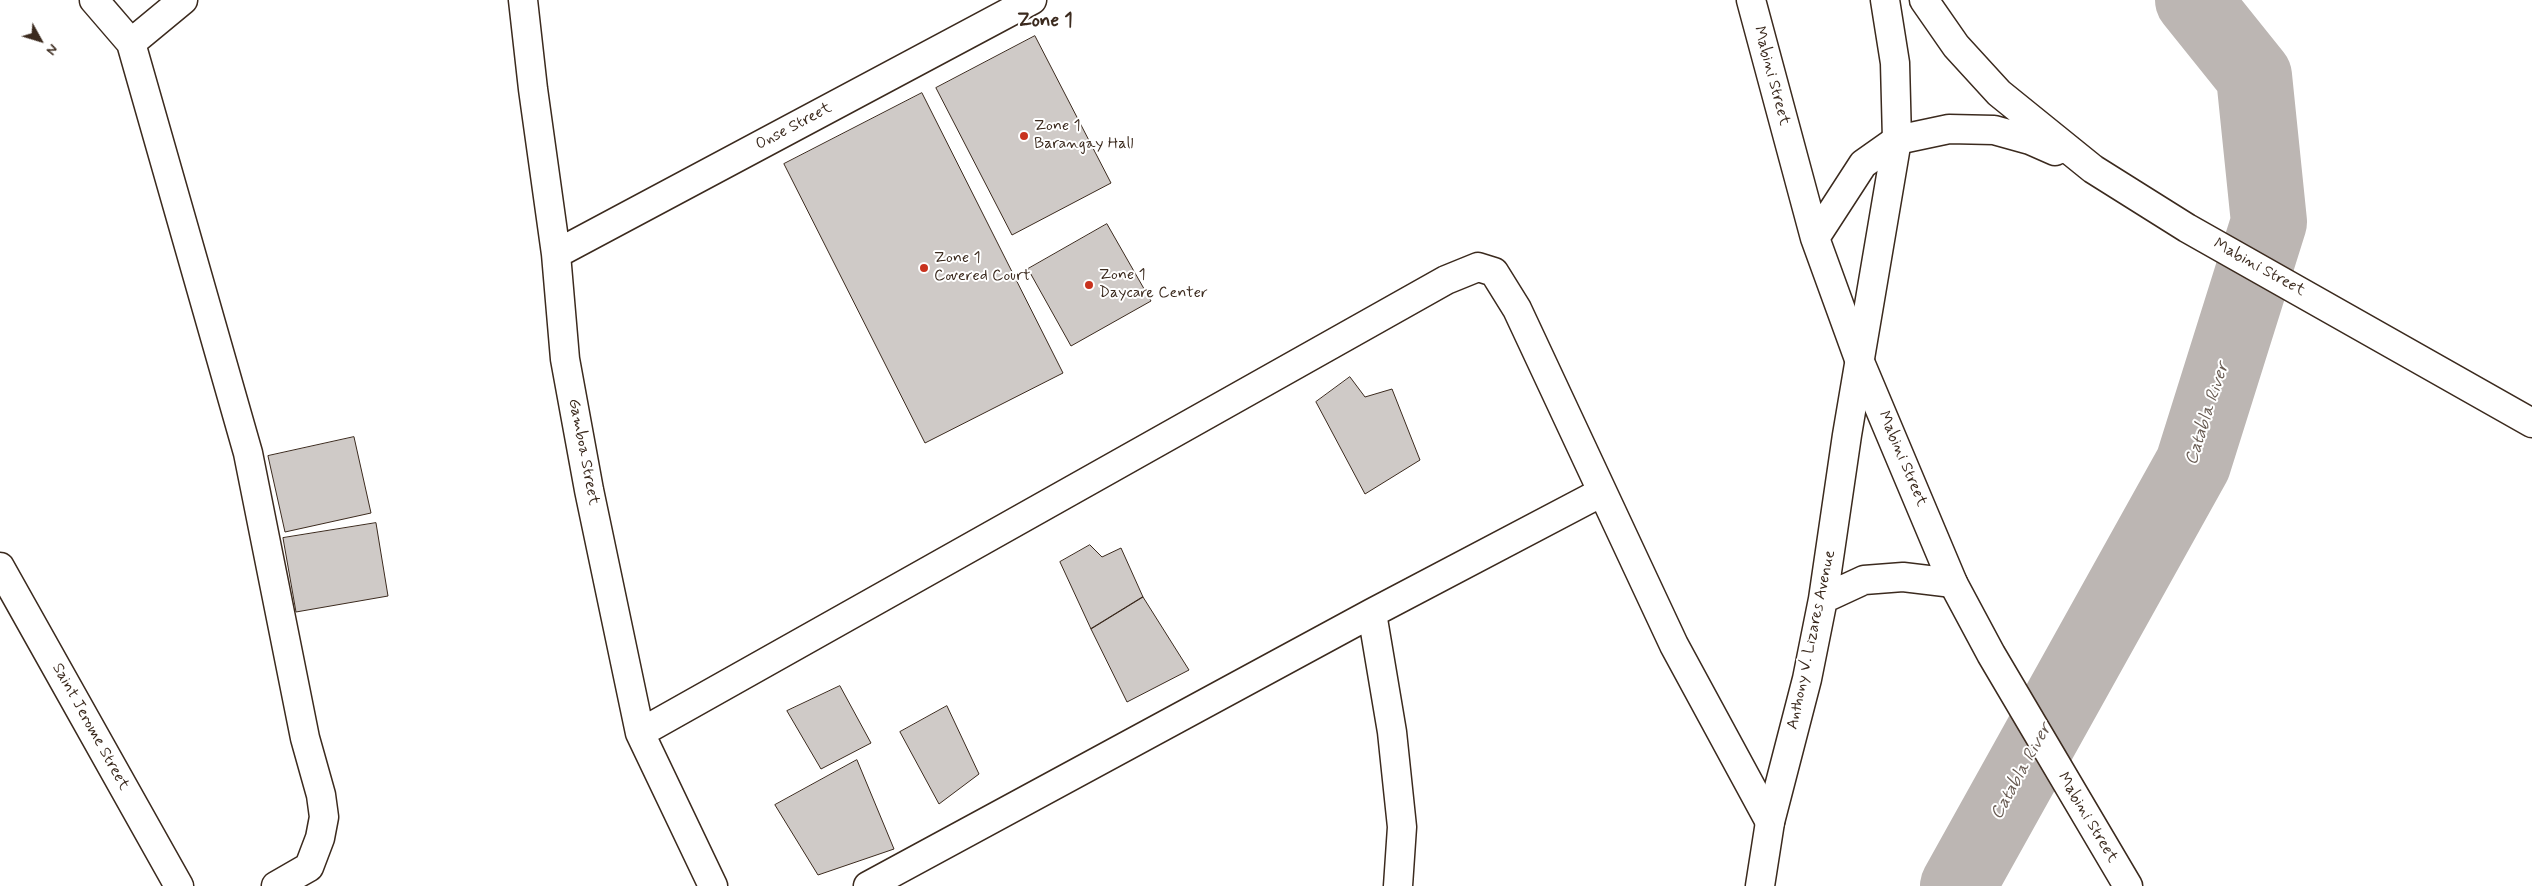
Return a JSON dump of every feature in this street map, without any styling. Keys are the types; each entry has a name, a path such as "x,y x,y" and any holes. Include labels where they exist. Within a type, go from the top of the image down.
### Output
{"street":[{"path":"94,0 131,43 248,453 305,738 321,795 324,817 320,838 309,867 276,886"},
{"path":"131,43 183,0"},
{"name":"Gamboa Street","path":"523,0 533,89 556,254 565,359 640,733 713,886"},
{"name":"Onse Street","path":"556,254 1032,0"},
{"name":"Mabini Street","path":"1751,0 1815,238 1860,362 1953,583 1991,654 2128,886"},
{"name":"Anthony V. Lizares Avenue","path":"1760,886 1770,822 1824,599 1860,362 1897,140 1895,63 1885,0"},
{"name":"Mabini Street","path":"1924,0 1956,46 1998,93 2093,169 2188,228 2532,423"},
{"path":"1815,238 1863,164 1897,140 1949,129 1994,130 2030,140 2093,169"},
{"path":"640,733 1468,270 1485,268 1494,272 1501,280 1674,645 1770,822"},
{"path":"868,886 1372,613 1602,492"},
{"name":"Saint Jerome Street","path":"0,567 179,886"},
{"path":"1824,599 1864,580 1903,577 1953,583"},
{"path":"1372,613 1392,732 1402,827 1398,886"}],"building":[{"name":"Zone 1 Barangay Hall","path":"1035,36 1111,183 1012,235 936,88"},
{"name":"Zone 1 Covered Court","path":"922,93 1063,373 925,443 784,164"},
{"name":"Zone 1 Daycare Center","path":"1107,224 1151,301 1071,346 1028,269"},
{"path":"1350,377 1365,397 1392,389 1420,460 1365,494 1316,402"},
{"path":"354,437 371,513 285,532 268,456"},
{"path":"376,523 388,596 296,612 283,538"},
{"path":"1090,545 1102,557 1121,548 1143,597 1091,629 1060,562"},
{"path":"1143,597 1189,670 1127,702 1091,629"},
{"path":"840,686 871,743 821,769 787,711"},
{"path":"947,706 979,774 939,804 900,732"},
{"path":"857,760 894,849 818,875 775,805"}],"waterway":[{"name":"Catabla River","path":"1958,886 2193,464 2269,222 2254,76 2193,0"}],"place":[{"name":"Zone 1 Barangay Hall","path":"1024,136"},
{"name":"Zone 1 Covered Court","path":"924,268"},
{"name":"Zone 1 Daycare Center","path":"1089,285"}],"district":[{"name":"Zone 1","path":"1045,22"}]}
